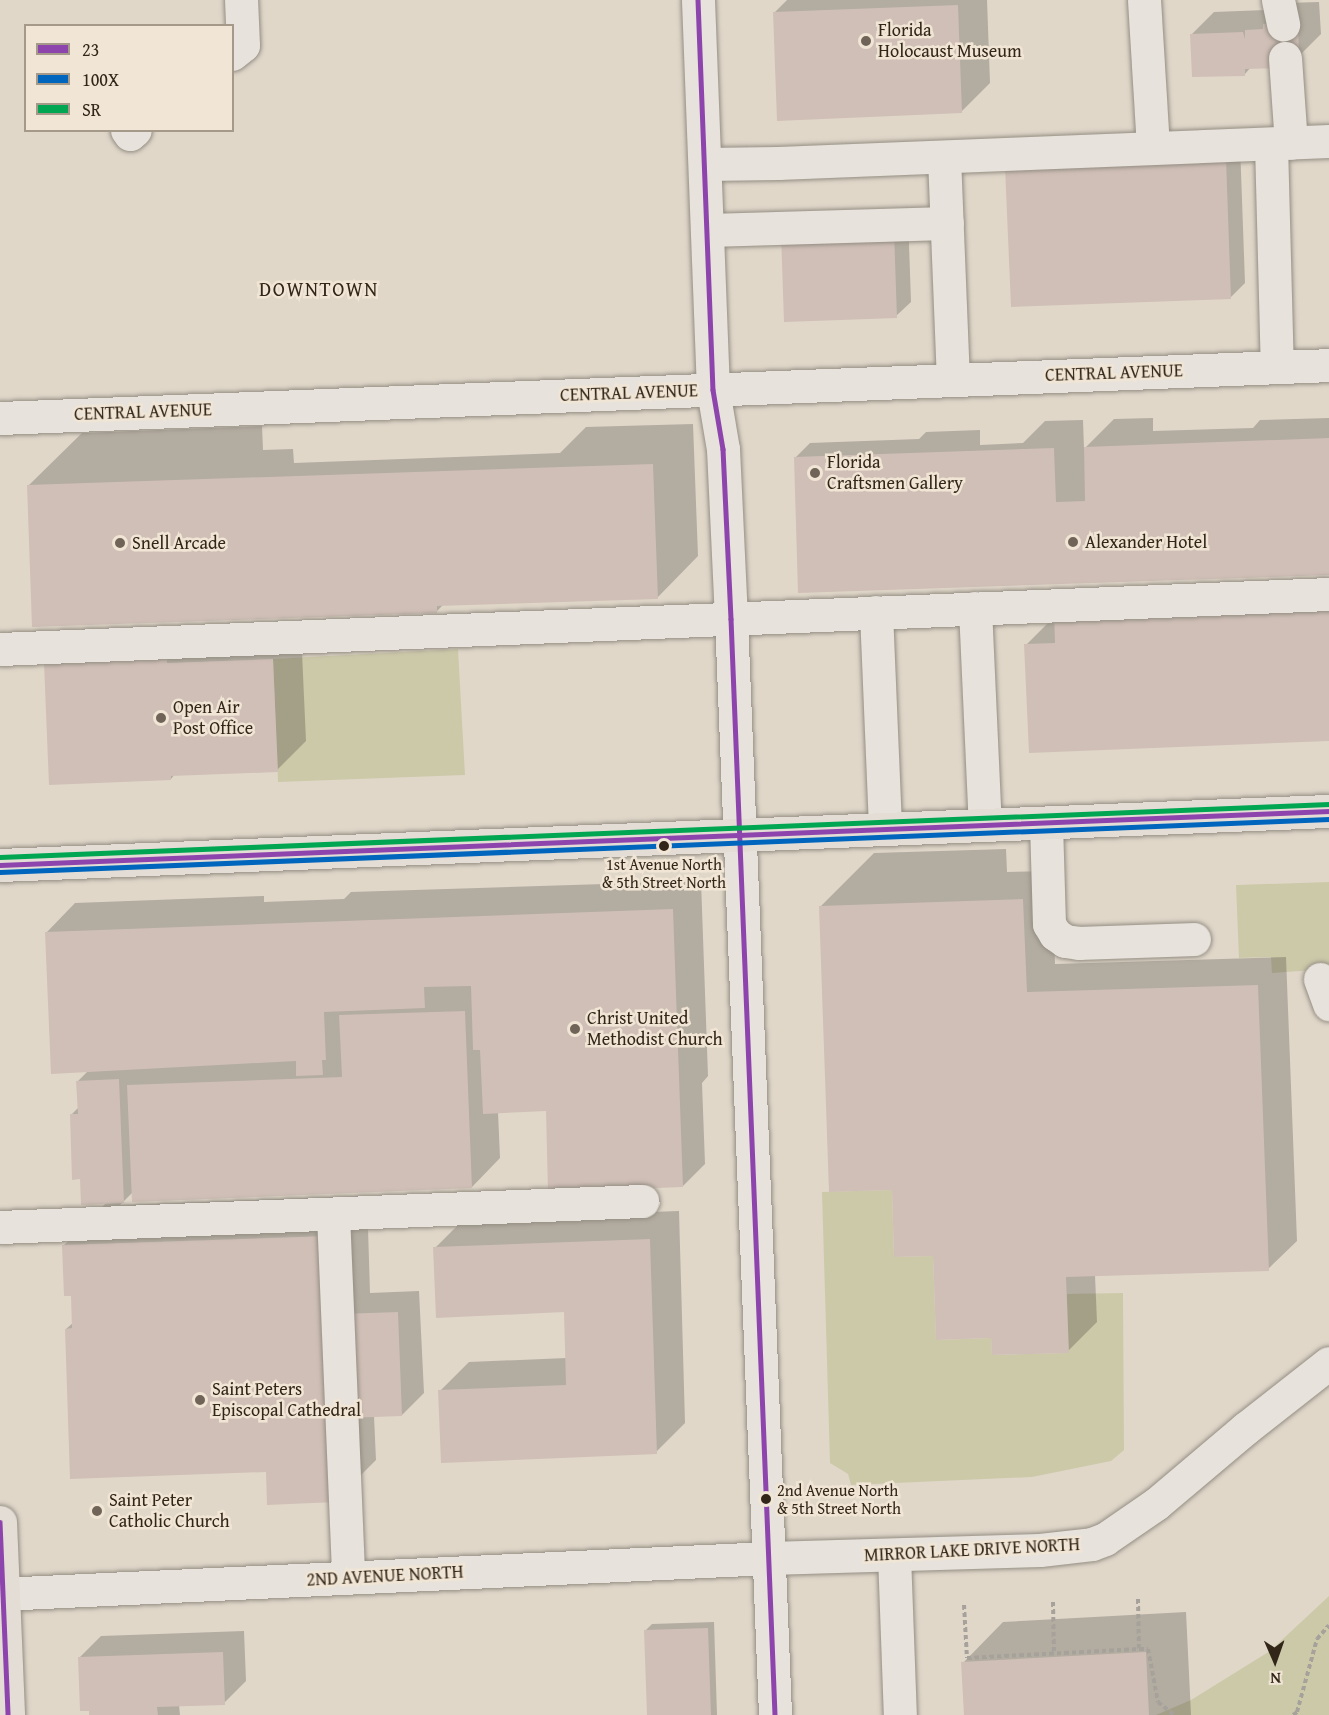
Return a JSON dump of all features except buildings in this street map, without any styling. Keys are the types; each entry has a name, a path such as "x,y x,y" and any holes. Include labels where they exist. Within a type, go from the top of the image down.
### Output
{"main road":[{"path":"0,865 1329,811"},
{"path":"0,1522 1,1592 8,1715"}],"street":[{"path":"234,52 243,45 241,0"},
{"path":"698,0 713,390 723,448 731,619 775,1715"},
{"path":"1144,0 1153,148"},
{"path":"1277,367 1285,57"},
{"path":"705,164 944,157 1329,141"},
{"path":"944,157 953,380"},
{"path":"708,230 946,223"},
{"name":"CENTRAL AVENUE","path":"0,418 1329,365"},
{"path":"0,649 1329,594"},
{"path":"975,608 985,825"},
{"path":"876,612 885,829"},
{"path":"1046,823 1049,924 1055,934 1065,940 1079,943 1194,939"},
{"path":"0,1227 642,1201"},
{"path":"333,1214 348,1578"},
{"name":"MIRROR LAKE DRIVE NORTH","path":"769,1558 1040,1550 1092,1544 1105,1539 1156,1504 1246,1428 1329,1363"},
{"path":"894,1555 900,1715"},
{"name":"2ND AVENUE NORTH","path":"1,1592 769,1558"}],"path":[{"path":"1138,1599 1139,1649"},
{"path":"1053,1602 1054,1653"},
{"path":"964,1605 967,1658 1148,1649 1158,1702 1174,1715"},
{"path":"1293,1715 1297,1712 1317,1639 1329,1625"}],"shaded area":[{"path":"458,649 465,775 278,782 273,659"},
{"path":"1329,882 1329,969 1272,973 1271,957 1239,958 1236,885"},
{"path":"892,1190 894,1257 933,1256 936,1340 991,1338 992,1355 1068,1353 1067,1294 1123,1293 1124,1450 1111,1461 1032,1477 851,1485 848,1474 830,1463 822,1192"},
{"path":"1329,1596 1329,1715 1156,1715 1191,1700 1270,1651"}],"transit line":[{"name":"23","path":"698,0 713,390 723,449 731,619 775,1715"},
{"name":"SR","path":"0,857 1329,804"},
{"name":"23","path":"0,865 1329,811"},
{"name":"100X","path":"0,872 1329,819"},
{"name":"23","path":"0,1522 8,1715"}],"place":[{"name":"Florida Holocaust Museum","path":"866,41"},
{"name":"Florida Craftsmen Gallery","path":"815,473"},
{"name":"Alexander Hotel","path":"1073,542"},
{"name":"Snell Arcade","path":"120,543"},
{"name":"Open Air Post Office","path":"161,718"},
{"name":"1st Avenue North & 5th Street North","path":"664,846"},
{"name":"Christ United Methodist Church","path":"575,1029"},
{"name":"Saint Peters Episcopal Cathedral","path":"200,1400"},
{"name":"2nd Avenue North & 5th Street North","path":"766,1499"},
{"name":"Saint Peter Catholic Church","path":"97,1511"}],"district":[{"name":"DOWNTOWN","path":"319,288"}]}
